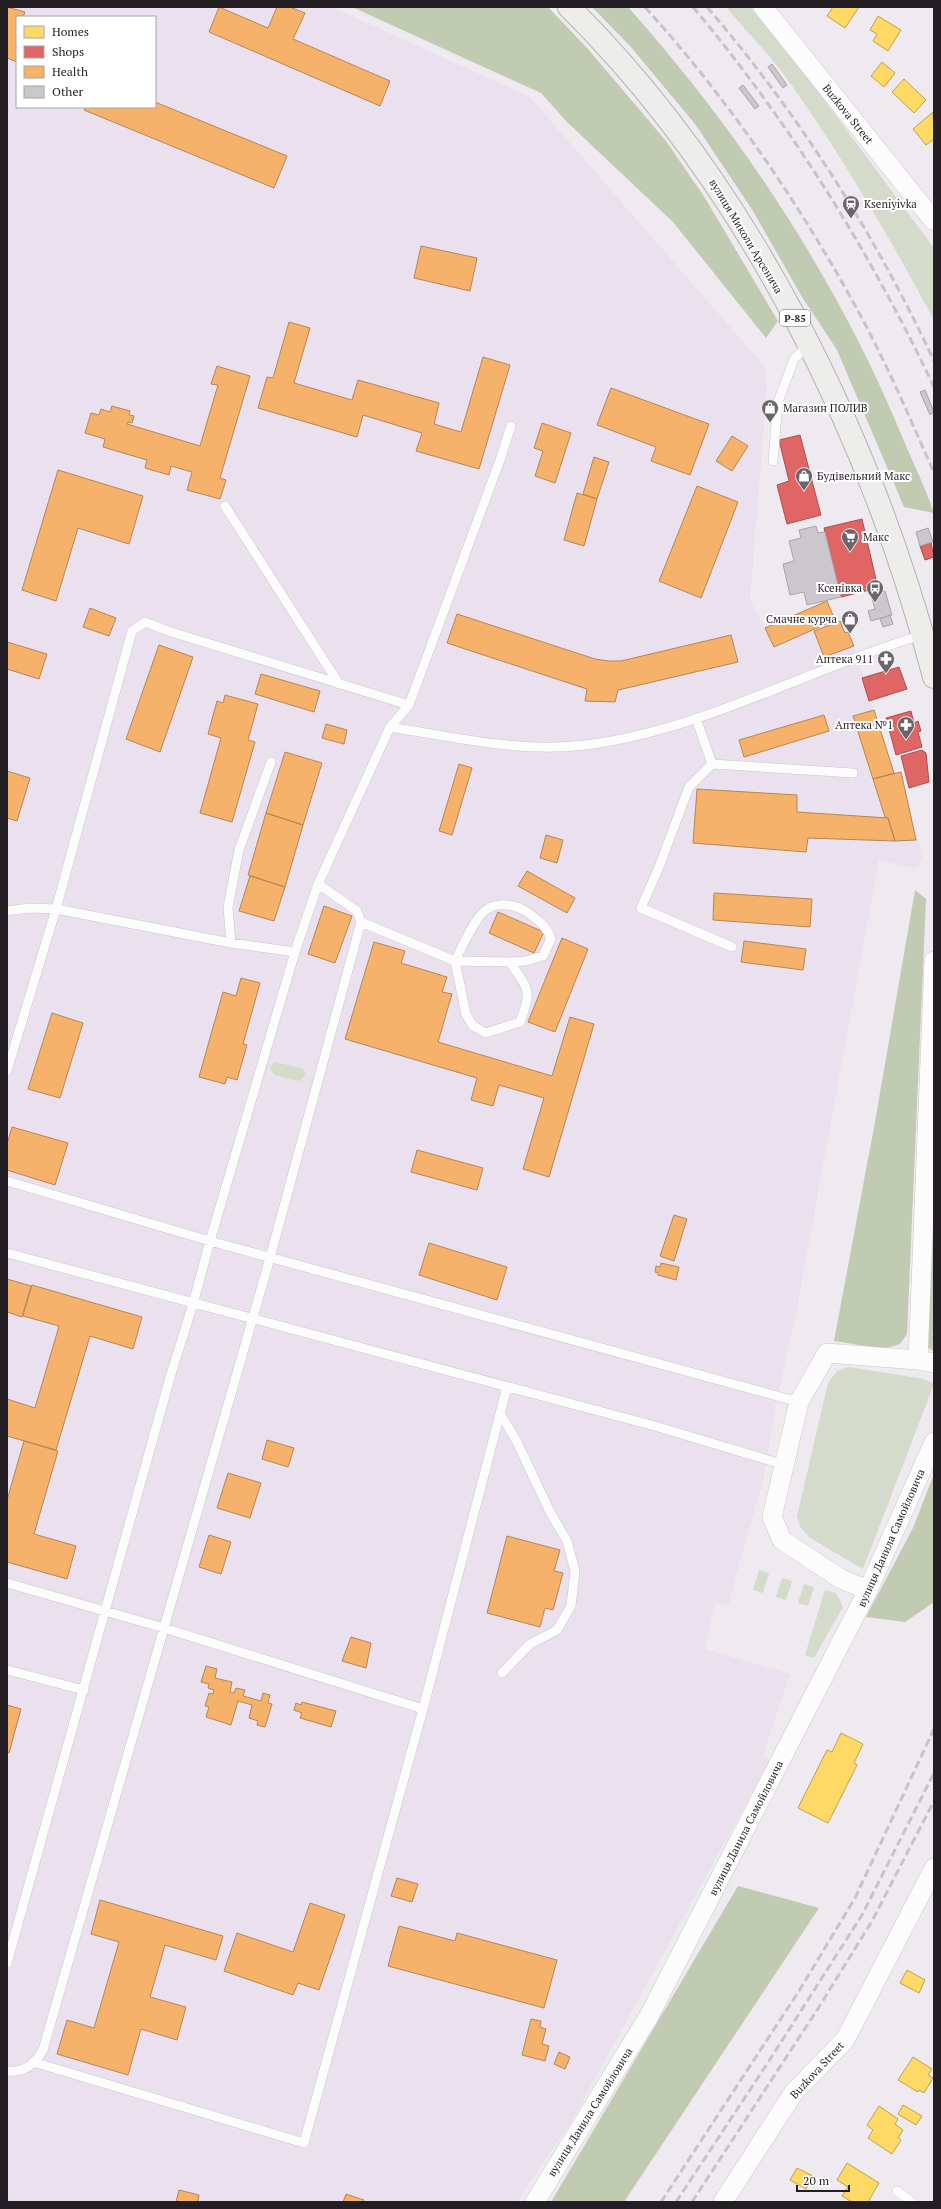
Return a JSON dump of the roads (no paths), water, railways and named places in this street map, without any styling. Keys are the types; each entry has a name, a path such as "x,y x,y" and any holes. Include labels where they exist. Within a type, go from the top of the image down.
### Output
{"main road":[{"name":"вулиця Миколи Арсенича","path":"569,7 633,76 683,139 715,184 809,344 857,446 895,551 934,677"}],"street":[{"name":"Buzkova Street","path":"763,7 934,221"},
{"path":"868,1590 841,1579 782,1540 772,1517 799,1402 827,1353 926,1361 934,961"},
{"name":"вулиця Данила Самойловича","path":"534,2202 649,2016 868,1590 934,1442"},
{"name":"Buzkova Street","path":"723,2202 794,2092 845,2040 934,1868"}],"lane":[{"path":"772,461 778,402 794,358 809,344"},
{"path":"7,1963 106,1613 171,1374 193,1304 210,1241 295,952 318,884 390,727 409,705 500,460 510,426"},
{"path":"225,506 339,684"},
{"path":"7,1071 56,909 132,631 145,622 168,631 409,705"},
{"path":"390,727 516,746 584,746 635,737 696,718 857,656 922,635"},
{"path":"696,718 712,764"},
{"path":"231,943 228,907 239,850 271,762"},
{"path":"732,947 641,908 659,867 689,787 712,764 853,773"},
{"path":"7,2071 19,2071 38,2059 43,2050 253,1320 361,922 357,911 318,884"},
{"path":"361,922 455,961 510,962 526,961 543,956 551,939 547,928 537,919 519,907 505,905 486,910 476,923 455,961 466,1014 473,1026 486,1033 520,1022 527,1004 528,990 510,962"},
{"path":"7,911 29,908 56,909 231,943 295,952"},
{"path":"7,1181 270,1258 799,1402"},
{"path":"7,1253 193,1304 655,1426 785,1465"},
{"path":"33,2062 304,2143 423,1709 507,1387"},
{"path":"500,1414 518,1442 550,1512 567,1541 575,1571 570,1606 557,1630 530,1644 502,1673"},
{"path":"7,1584 106,1613 164,1628 423,1709"},
{"path":"7,1670 84,1690"},
{"path":"897,2191 912,2202"}],"railway":[{"path":"645,7 733,114 786,190 811,229 868,329 934,473"},
{"path":"693,7 729,51 762,96 826,189 883,286 934,387"},
{"path":"707,7 773,89 832,176 886,267 934,361"},
{"path":"661,2202 799,1991 855,1898 934,1729"},
{"path":"676,2202 769,2061 862,1915 934,1773"},
{"path":"692,2202 819,2007 872,1921 934,1801"}],"place":[{"name":"Kseniyivka","path":"851,219"},
{"name":"Магазин ПОЛИВ","path":"770,423"},
{"name":"Будівельний Макс","path":"804,491"},
{"name":"Макс","path":"850,552"},
{"name":"Ксенівка","path":"875,603"},
{"name":"Смачне курча","path":"850,634"},
{"name":"Аптека 911","path":"886,674"},
{"name":"Аптека №1","path":"906,740"}]}
